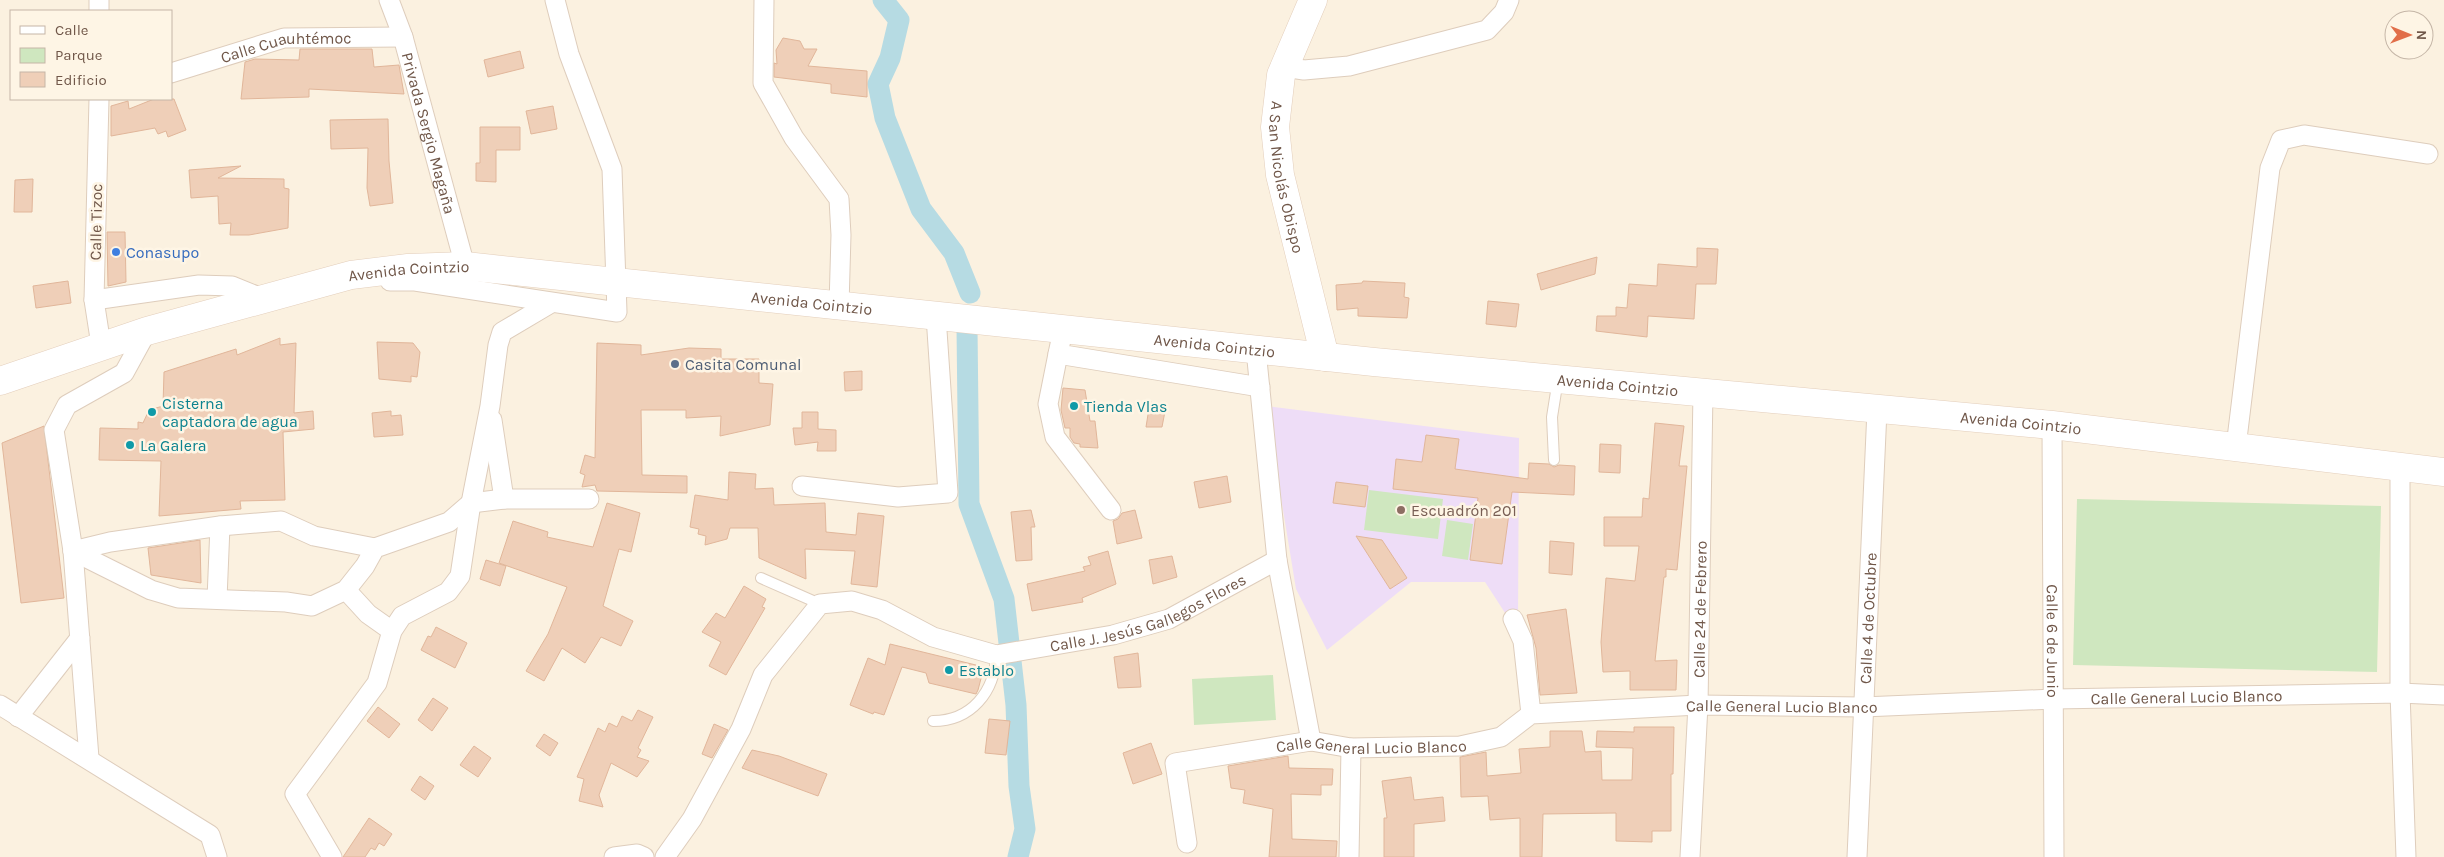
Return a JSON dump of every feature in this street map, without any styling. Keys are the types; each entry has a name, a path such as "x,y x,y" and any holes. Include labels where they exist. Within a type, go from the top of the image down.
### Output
{"main road":[{"name":"A San Nicolás Obispo","path":"1313,0 1280,75 1275,128 1280,175 1325,357"},
{"name":"Avenida Cointzio","path":"0,381 101,345 351,274 408,268 465,266 936,316 1061,342 1256,350 1703,391 1877,410 2052,425 2444,472"}],"street":[{"name":"Privada Sergio Magaña","path":"389,0 403,37 465,266"},
{"path":"351,274 381,281 425,283 617,312 612,170 569,54 555,0"},
{"path":"764,0 763,83 794,138 839,199 841,234 839,306"},
{"path":"1284,68 1304,70 1349,66 1487,30 1504,12 1509,0"},
{"name":"Calle Cuauhtémoc","path":"172,72 284,38 403,37"},
{"name":"Calle Tizoc","path":"99,100 94,300 101,345"},
{"path":"2236,447 2270,168 2282,140 2304,135 2428,154"},
{"path":"94,300 199,285 232,286 264,299"},
{"path":"332,857 295,794 377,683 392,631 402,616 448,592 460,576 471,503 490,406 498,345 502,332 551,303"},
{"path":"802,486 898,497 948,493 936,316"},
{"path":"89,758 73,551 54,430 67,404 124,373 147,331"},
{"path":"1111,510 1055,438 1048,404 1061,342 1260,386"},
{"path":"1256,350 1277,560 1311,741"},
{"name":"Calle 24 de Febrero","path":"1690,857 1698,705 1703,391"},
{"path":"490,406 504,499"},
{"name":"Calle 4 de Octubre","path":"1857,857 1877,410"},
{"name":"Calle 6 de Junio","path":"2052,425 2054,857"},
{"path":"2400,467 2400,693 2406,857"},
{"path":"73,551 110,542 220,526 281,521 314,536 375,548 449,522 471,503 504,499 589,499"},
{"path":"217,600 220,526"},
{"path":"73,551 151,590 178,598 286,602 312,606 346,590 365,566 375,548"},
{"name":"Calle J. Jesús Gallegos Flores","path":"1004,653 1113,636 1169,619 1277,560"},
{"path":"346,590 368,614 392,631"},
{"path":"664,857 692,819 741,729 763,675 820,604 852,601 882,610 933,637 1004,653"},
{"path":"1513,619 1522,641 1530,714"},
{"path":"18,717 80,638"},
{"name":"Calle General Lucio Blanco","path":"1187,843 1175,763 1311,741 1351,748 1460,746 1501,737 1530,714 1698,705 1863,706 2054,699 2400,693 2444,695"},
{"path":"0,705 89,758 210,835 217,857"},
{"path":"1349,857 1351,748"},
{"path":"614,857 637,854 644,857"}],"lane":[{"path":"1554,460 1552,417 1558,378"},
{"path":"761,578 820,604"},
{"path":"933,721 946,721 984,698 1004,653"}],"shaded area":[{"name":"Escuadrón 201","path":"1266,406 1519,438 1518,619 1509,619 1485,582 1411,582 1327,650 1296,589"}],"green space":[{"path":"1369,490 1443,499 1438,539 1364,530"},
{"path":"2077,499 2381,506 2377,672 2073,665"},
{"path":"1447,520 1473,524 1468,560 1442,556"},
{"path":"1273,675 1276,720 1194,725 1192,679"}],"building":[{"path":"783,38 800,41 804,49 817,49 808,66 867,71 867,97 831,93 831,84 774,77 774,63 777,64 776,50"},
{"path":"300,49 372,49 374,67 399,65 404,94 309,89 309,97 241,99 245,62 255,59 299,60"},
{"path":"520,51 524,68 488,77 484,60"},
{"path":"174,99 186,130 168,137 166,131 158,134 155,128 111,136 111,106 128,101 129,109 152,100"},
{"path":"553,106 557,129 531,134 526,111"},
{"path":"388,119 393,203 370,206 367,188 368,148 331,149 330,120"},
{"path":"480,127 520,127 520,150 496,150 496,182 476,181 476,163 480,163"},
{"path":"241,166 218,178 284,179 284,188 289,189 288,228 249,235 230,235 231,223 219,224 218,196 191,198 189,170"},
{"path":"33,179 32,212 14,212 15,180"},
{"name":"Conasupo","path":"107,232 125,232 126,282 108,286"},
{"path":"1697,248 1718,249 1716,284 1696,284 1694,319 1648,316 1647,337 1596,331 1597,316 1616,316 1616,307 1627,308 1629,284 1657,286 1658,264 1697,267"},
{"path":"1597,257 1595,274 1541,290 1537,274"},
{"path":"68,281 71,303 36,308 33,286"},
{"path":"1363,281 1405,283 1404,297 1409,298 1407,318 1358,316 1358,308 1337,310 1336,285 1362,283"},
{"path":"1488,301 1519,304 1516,327 1486,324"},
{"path":"280,338 280,345 296,343 294,413 313,411 314,429 283,432 285,500 240,501 241,509 159,516 161,461 99,460 100,428 138,429 138,422 143,423 149,410 163,406 164,372 236,349 237,355"},
{"path":"377,342 413,343 420,352 417,377 411,376 411,382 379,379"},
{"path":"597,343 641,345 641,355 689,348 721,349 721,359 759,359 759,383 773,384 770,425 720,436 721,416 686,418 686,410 641,410 642,475 687,476 687,493 597,491 595,485 582,487 585,475 580,473 585,455 595,458"},
{"path":"862,371 862,390 845,391 844,372"},
{"name":"Tienda Vlas","path":"1063,388 1085,390 1090,421 1095,421 1098,448 1080,447 1080,444 1074,443 1070,437 1070,428 1065,428 1061,410"},
{"path":"1150,402 1166,406 1162,427 1146,427"},
{"path":"391,411 391,416 401,415 403,435 374,437 372,413"},
{"path":"802,412 818,412 818,429 836,430 836,451 817,451 818,442 795,445 793,428 802,428"},
{"path":"1655,423 1684,426 1679,466 1687,466 1677,570 1666,569 1666,577 1664,577 1655,661 1677,660 1676,690 1630,690 1630,671 1603,672 1601,642 1606,578 1635,581 1639,546 1604,546 1604,517 1642,517 1643,498 1649,499"},
{"path":"44,426 64,598 21,603 2,443"},
{"path":"1426,435 1459,439 1455,469 1528,479 1529,463 1549,464 1554,467 1559,465 1575,466 1574,495 1512,492 1502,564 1470,560 1478,498 1393,489 1396,459 1422,462"},
{"path":"1600,444 1621,445 1620,473 1599,472"},
{"path":"729,472 756,474 755,489 773,488 774,505 825,503 826,532 856,535 858,513 884,516 877,587 851,584 855,551 805,549 806,579 759,558 758,528 730,528 727,539 705,545 706,536 698,534 699,529 690,527 695,495 728,500"},
{"path":"1227,476 1231,502 1199,508 1194,482"},
{"path":"1336,482 1368,486 1365,507 1333,503"},
{"path":"607,503 640,513 631,552 619,549 603,606 633,621 621,646 601,637 585,663 562,648 544,681 526,671 548,634 567,587 499,563 513,521 548,532 547,537 593,547"},
{"path":"1031,510 1035,527 1031,527 1032,560 1016,561 1011,512"},
{"path":"1135,510 1142,538 1117,544 1113,521 1118,519 1122,513"},
{"path":"1356,536 1382,540 1407,578 1390,589"},
{"path":"200,540 201,583 151,575 148,548"},
{"path":"1550,541 1574,543 1572,575 1549,573"},
{"path":"1108,551 1116,584 1082,598 1083,602 1032,611 1027,584 1085,571 1083,567 1091,565 1088,557"},
{"path":"1172,556 1177,577 1153,584 1149,560"},
{"path":"486,560 506,566 500,586 480,579"},
{"path":"744,586 766,599 762,607 765,608 726,675 709,666 721,642 702,632 716,613 725,618"},
{"path":"1566,609 1577,693 1540,695 1536,648 1527,615"},
{"path":"436,627 467,643 455,668 421,650 428,636 431,637"},
{"path":"890,644 984,667 976,694 929,683 926,673 902,667 884,715 874,712 873,714 850,705 868,658 885,665"},
{"path":"1138,653 1141,687 1118,688 1114,657"},
{"path":"433,698 448,708 432,731 418,720"},
{"path":"378,707 400,724 389,738 367,721"},
{"path":"638,710 653,717 638,748 641,750 637,757 649,761 637,777 611,763 599,795 603,807 579,801 584,779 577,777 598,728 605,732 609,723 617,727 622,716 632,721"},
{"path":"989,719 1010,721 1006,755 985,753"},
{"path":"714,724 728,730 712,758 702,754"},
{"path":"1634,727 1674,727 1673,774 1671,774 1671,831 1652,831 1652,842 1616,841 1616,813 1543,814 1542,857 1520,857 1520,818 1490,820 1488,796 1461,797 1460,757 1486,752 1487,776 1521,773 1519,749 1550,747 1550,731 1582,731 1585,752 1601,751 1602,780 1632,780 1633,748 1596,747 1597,731 1634,732"},
{"path":"544,734 558,743 550,756 536,746"},
{"path":"1151,743 1162,774 1133,784 1123,753"},
{"path":"474,746 491,758 478,777 460,765"},
{"path":"752,750 779,756 827,774 818,796 742,768"},
{"path":"1288,756 1289,768 1333,769 1332,785 1321,785 1321,795 1291,794 1292,839 1337,841 1336,857 1269,857 1273,809 1243,803 1245,790 1231,788 1228,766"},
{"path":"420,776 434,786 425,800 411,790"},
{"path":"1411,777 1414,800 1443,797 1445,821 1414,824 1414,857 1384,857 1384,818 1387,818 1382,781"},
{"path":"369,818 392,834 384,846 379,843 375,850 371,848 365,857 343,857"}],"waterway":[{"path":"883,0 899,20 890,58 878,84 885,118 921,209 954,253 970,293"},
{"path":"967,327 969,504 1004,599 1016,705 1019,786 1025,829 1018,857"}],"place":[{"name":"Conasupo","path":"116,252"},
{"name":"Casita Comunal","path":"675,364"},
{"name":"Tienda Vlas","path":"1074,406"},
{"name":"Cisterna captadora de agua","path":"152,412"},
{"name":"La Galera","path":"130,445"},
{"name":"Escuadrón 201","path":"1401,510"},
{"name":"Establo","path":"949,670"}]}
